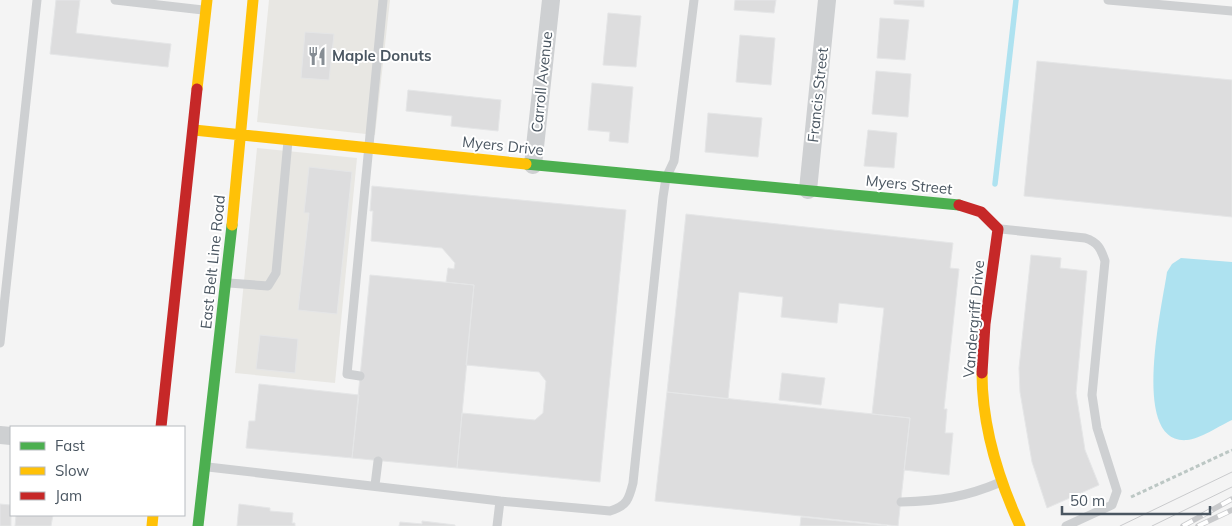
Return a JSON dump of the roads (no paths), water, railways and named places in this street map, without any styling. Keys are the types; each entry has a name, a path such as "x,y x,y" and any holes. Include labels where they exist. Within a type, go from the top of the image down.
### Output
{"street":[{"name":"East Belt Line Road","path":"198,526 242,135 254,0"},
{"name":"Carroll Avenue","path":"533,165 551,0"},
{"name":"Francis Street","path":"808,190 827,0"},
{"path":"161,426 207,5"},
{"name":"Myers Drive","path":"194,130 666,178 808,190"},
{"name":"Myers Street","path":"808,190 955,204 981,212 998,229"},
{"name":"Vandergriff Drive","path":"998,229 985,332 982,382 989,432 1002,482 1020,526"}],"lane":[{"path":"0,343 37,0"},
{"path":"115,0 207,5"},
{"path":"360,376 347,374 383,0"},
{"path":"206,467 376,485 500,501 610,511 620,508 628,502 633,483 666,178 674,161 694,0"},
{"path":"1108,0 1232,10"},
{"path":"226,282 268,286 276,273 288,140"},
{"path":"998,229 1085,238 1094,241 1102,250 1105,261 1092,395 1097,428 1117,491 1112,505 1066,526"},
{"path":"376,485 378,461"},
{"path":"901,502 937,502 979,491 1002,482"},
{"path":"497,526 500,501"}],"water":[{"path":"1181,258 1232,262 1232,420 1203,435 1187,440 1169,435 1159,420 1154,397 1156,340 1167,272 1172,264"}],"waterway":[{"path":"995,184 1016,0"}],"tram line":[{"path":"1120,526 1232,472"},
{"path":"1152,526 1232,487"}],"railway":[{"path":"1183,526 1232,499"},
{"path":"1198,526 1232,510"}],"place":[{"name":"Maple Donuts","path":"317,56"}]}
